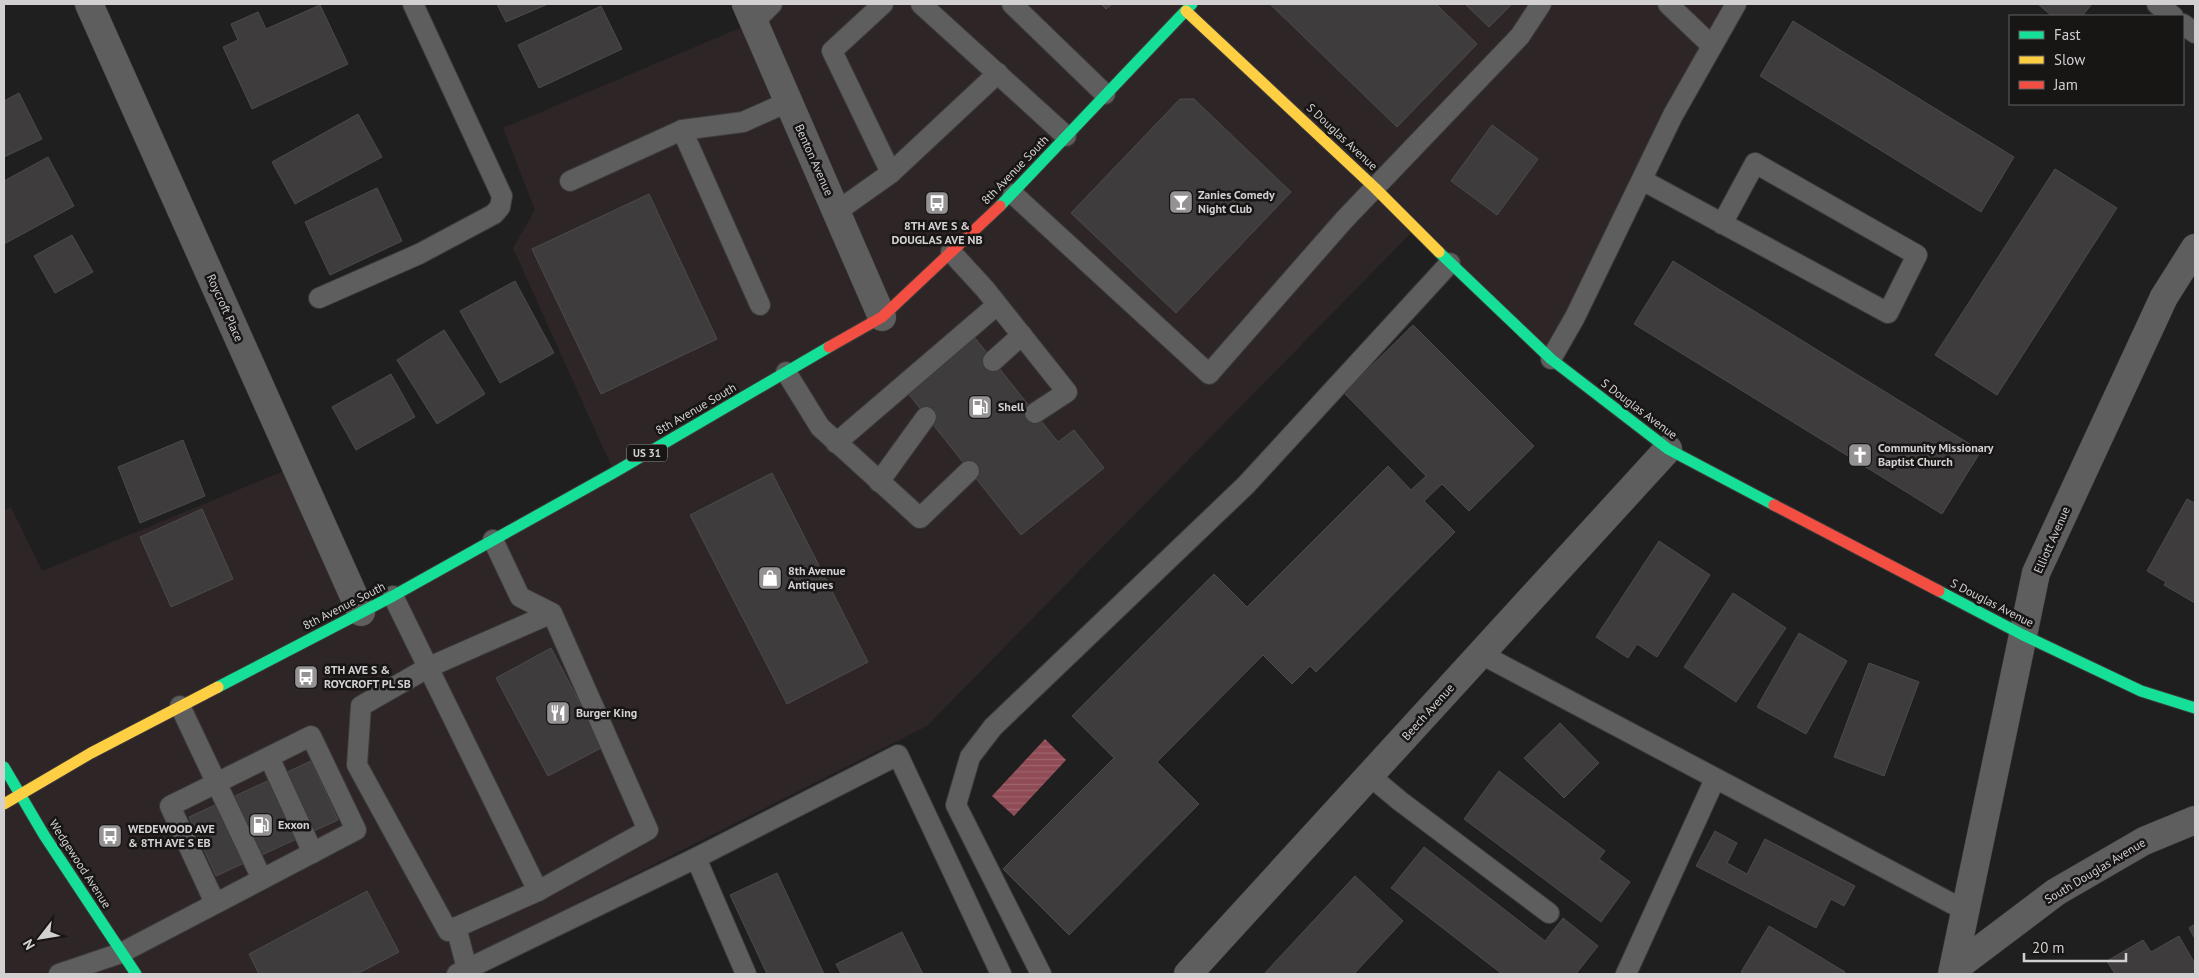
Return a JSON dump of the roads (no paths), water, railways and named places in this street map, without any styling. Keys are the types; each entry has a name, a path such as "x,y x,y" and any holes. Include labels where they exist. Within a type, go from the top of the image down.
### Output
{"main road":[{"name":"8th Avenue South","path":"4,804 21,796 91,753 394,596 882,317 1013,194 1105,94 1189,7"},
{"name":"S Douglas Avenue","path":"1189,7 1450,263 1551,359 1668,450 2023,635 2141,692 2195,708"},
{"name":"Wedgewood Avenue","path":"4,767 44,835 136,974"}],"street":[{"name":"Roycroft Place","path":"90,4 361,612"},
{"name":"Benton Avenue","path":"757,10 788,102 882,317"},
{"name":"Elliott Avenue","path":"1953,972 2036,572 2164,297 2195,248"},
{"name":"Beech Avenue","path":"1188,974 1668,450"},
{"name":"South Douglas Avenue","path":"1953,972 2056,892 2144,841 2195,820"}],"lane":[{"path":"319,298 419,254 494,214 500,207 502,196 413,4"},
{"path":"883,4 832,51 891,173"},
{"path":"921,4 1066,136"},
{"path":"1012,4 1105,94"},
{"path":"1013,194 1209,374 1344,220 1520,36 1541,4"},
{"path":"1668,4 1712,46"},
{"path":"1551,359 1575,317 1673,115 1736,4"},
{"path":"2157,4 2172,15"},
{"path":"2184,25 2195,33"},
{"path":"836,212 891,173 998,73"},
{"path":"570,181 682,130 743,122 788,102"},
{"path":"682,130 760,305"},
{"path":"1642,180 1722,224 1888,313 1917,255 1755,163 1722,224"},
{"path":"951,252 1022,335 1067,392 1035,413"},
{"path":"1041,974 956,805 970,757 994,727 1246,485 1450,263"},
{"path":"836,443 997,305"},
{"path":"993,361 1022,335"},
{"path":"786,372 820,427 878,482 920,518 969,471"},
{"path":"878,482 926,417"},
{"path":"493,540 520,596 552,613 648,830 538,891 448,931 357,765 361,706 429,667 552,613"},
{"path":"394,596 538,891"},
{"path":"1481,654 1966,911"},
{"path":"180,706 262,879"},
{"path":"59,974 121,953 313,853 356,830 311,736 170,806 215,904"},
{"path":"456,927 462,972 696,858 898,755 1001,974"},
{"path":"269,756 313,853"},
{"path":"1370,776 1400,801 1549,913"},
{"path":"1626,974 1715,779"},
{"path":"696,858 746,974"}],"place":[{"name":"Zanies Comedy Night Club","path":"1181,202"},
{"name":"8TH AVE S & DOUGLAS AVE NB","path":"937,203"},
{"name":"Shell","path":"980,407"},
{"name":"Community Missionary Baptist Church","path":"1860,455"},
{"name":"8th Avenue Antiques","path":"770,578"},
{"name":"8TH AVE S & ROYCROFT PL SB","path":"306,677"},
{"name":"Burger King","path":"558,713"},
{"name":"Exxon","path":"261,825"},
{"name":"WEDEWOOD AVE & 8TH AVE S EB","path":"110,836"}]}
